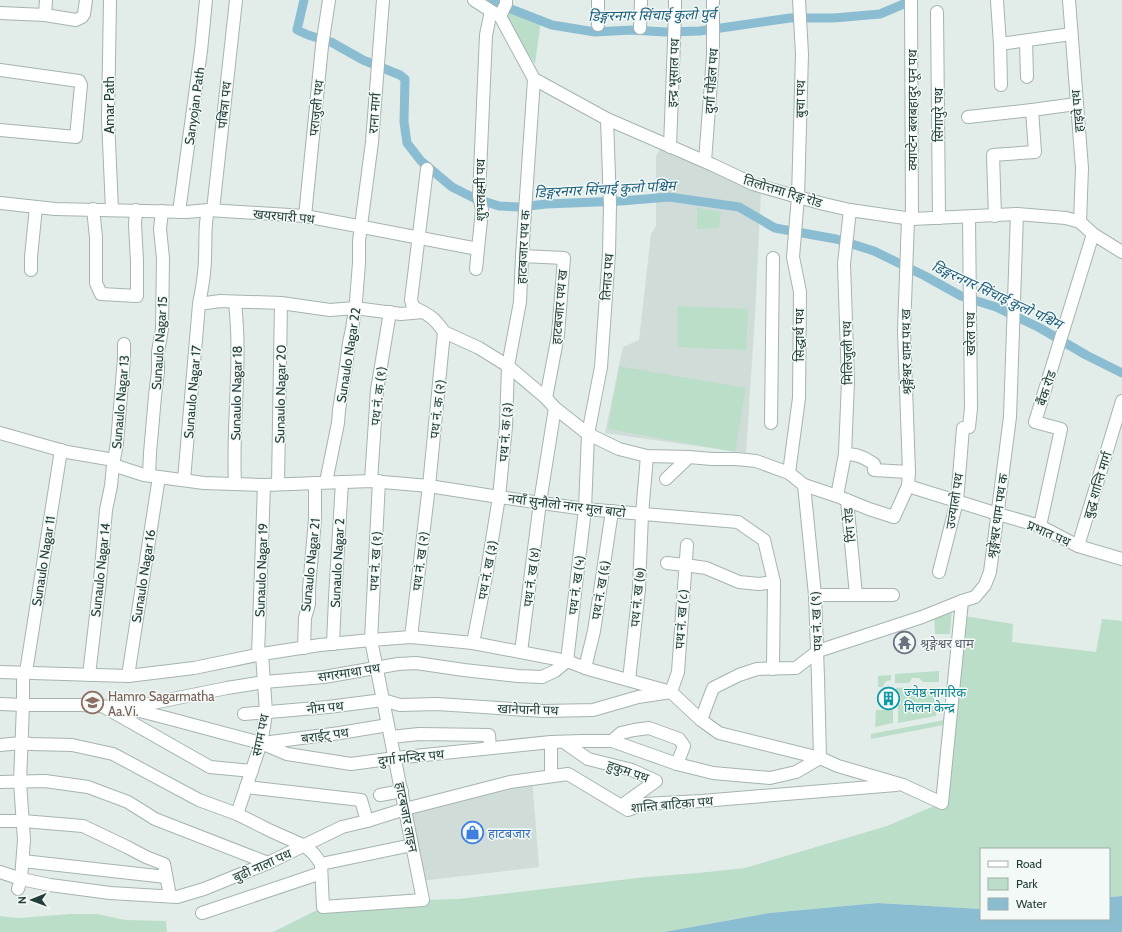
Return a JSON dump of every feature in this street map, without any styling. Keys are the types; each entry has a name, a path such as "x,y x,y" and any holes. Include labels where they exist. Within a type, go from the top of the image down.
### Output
{"street":[{"path":"45,16 46,0"},
{"path":"0,13 76,20 84,14 86,0"},
{"name":"Amar Path","path":"110,0 108,119 112,210"},
{"name":"Sanyojan Path","path":"179,212 201,50 206,0"},
{"name":"पबित्रा पथ","path":"199,304 202,292 205,258 205,223 210,210 236,0"},
{"name":"पराजुली पथ","path":"305,216 322,46 329,0"},
{"name":"राना मार्ग","path":"360,226 372,142 383,0"},
{"path":"474,0 495,14 534,79"},
{"path":"598,0 598,25"},
{"path":"640,28 641,0"},
{"name":"इन्द्र भूसाल पथ","path":"670,147 675,0"},
{"name":"बुचा पथ","path":"798,198 802,54 799,0"},
{"name":"क्याप्टेन बलबहादुर पून पथ","path":"910,219 911,0"},
{"name":"हाइवे पथ","path":"1069,0 1082,168 1080,222"},
{"path":"997,1 1001,85"},
{"name":"शुभलक्ष्मी पथ","path":"476,269 482,210 479,199 486,35 495,14 506,2"},
{"name":"दुर्गा पौडेल पथ","path":"705,161 713,48 713,5"},
{"name":"सिंगापुरे पथ","path":"937,12 939,218"},
{"path":"1000,44 1071,34"},
{"path":"1026,41 1027,77"},
{"path":"0,70 79,81 81,85 76,137 0,130"},
{"name":"तिलोत्तमा रिङ्ग रोड","path":"534,79 607,119 705,161 753,184 798,198 850,210 910,219 1017,214 1066,218 1080,222 1093,234 1122,252"},
{"name":"हाटबजार पथ क","path":"508,366 520,302 534,79"},
{"path":"968,117 1076,104"},
{"path":"995,216 992,155 1035,152 1032,110"},
{"name":"तिनाउ पथ","path":"585,509 588,434 601,367 609,253 610,202 607,119"},
{"path":"427,169 411,300 413,307 431,316 444,332 480,348 508,366 546,398 555,408 588,434 619,450 647,456 756,461 789,473 804,485"},
{"name":"सिद्धार्थ पथ","path":"789,473 799,398 800,292 793,253 798,198"},
{"name":"खयरघारी पथ","path":"0,203 55,209 179,212 210,210 305,216 360,226"},
{"path":"32,270 31,257 36,207"},
{"path":"94,209 96,237 96,283 102,294 137,296 136,210"},
{"name":"मिलिजुली पथ","path":"842,498 848,381 844,264 850,210"},
{"name":"Sunaulo Nagar 15","path":"154,476 150,453 154,396 158,372 158,352 162,329 163,258 160,229 162,211"},
{"name":"श्रृङ्गेश्वर धाम पथ क","path":"701,720 713,688 739,675 757,669 796,668 818,651 922,617 975,597 985,586 990,572 1010,417 1017,214"},
{"name":"खरेल पथ","path":"966,427 970,408 969,217"},
{"name":"श्रृङ्गेश्वर धाम पथ ख","path":"908,486 909,472 904,331 906,266 910,219"},
{"path":"360,226 478,249"},
{"name":"Sunaulo Nagar 22","path":"321,482 338,423 355,308 360,263 360,226"},
{"name":"बैंक रोड","path":"1040,526 1060,429 1035,422 1093,234"},
{"name":"सिद्धार्थ पथ","path":"771,423 768,258 793,253"},
{"name":"हाटबजार पथ ख","path":"522,256 564,258 558,335 546,398"},
{"path":"199,304 220,302 281,303 330,310 355,308 401,314 423,312"},
{"name":"Sunaulo Nagar 18","path":"235,303 237,322 234,465 235,483"},
{"name":"Sunaulo Nagar 20","path":"278,484 281,303"},
{"name":"Sunaulo Nagar 17","path":"184,480 199,304"},
{"name":"पथ नं. क (१)","path":"375,481 377,390 390,312"},
{"name":"पथ नं. क (२)","path":"429,486 444,332"},
{"name":"Sunaulo Nagar 13","path":"114,463 117,443 124,344"},
{"name":"पथ नं. क (३)","path":"499,497 506,426 508,366"},
{"name":"बुद्ध शान्ति मार्ग","path":"1078,546 1122,400"},
{"name":"पथ नं. ख (४)","path":"521,652 540,502 555,408"},
{"name":"उज्यालो पथ","path":"939,572 957,501 966,427"},
{"name":"नयाँ सुनौलो नगर मुल बाटो","path":"1,437 114,463 144,475 204,483 264,485 375,481 429,486 585,509 738,522 764,540 774,582 773,669"},
{"name":"Sunaulo Nagar 11","path":"19,884 23,861 24,840 20,782 24,673 61,450"},
{"path":"845,454 854,454 862,457 874,464 874,470 909,472"},
{"name":"पथ नं. ख (७)","path":"629,680 639,589 642,514 647,456"},
{"path":"666,480 689,457"},
{"name":"Sunaulo Nagar 14","path":"89,675 100,581 106,510 114,463"},
{"name":"Sunaulo Nagar 16","path":"128,676 154,476"},
{"name":"पथ नं. ख (१)","path":"371,640 375,481"},
{"name":"Sunaulo Nagar 21","path":"304,648 305,618 309,604 315,520 321,482"},
{"name":"Sunaulo Nagar 2","path":"333,644 334,598 342,482"},
{"name":"Sunaulo Nagar 19","path":"260,654 264,485"},
{"name":"रिंग रोड","path":"804,485 842,498 856,595"},
{"name":"पथ नं. ख (९)","path":"804,485 815,595 818,651 820,758"},
{"name":"पथ नं. ख (२)","path":"411,637 429,486"},
{"path":"842,498 894,517 908,486"},
{"name":"प्रभात पथ","path":"908,486 1040,526 1078,546 1122,559"},
{"name":"पथ नं. ख (३)","path":"473,643 499,497"},
{"name":"पथ नं. ख (५)","path":"567,661 585,509"},
{"name":"पथ नं. ख (६)","path":"585,668 594,631 612,511"},
{"name":"पथ नं. ख (८)","path":"671,692 678,672 687,545"},
{"path":"667,563 685,564 706,568 739,582 759,584 774,582"},
{"path":"815,595 893,595"},
{"path":"0,672 128,676 194,668 260,654 371,640 411,637 473,643 567,661 585,668 671,692 701,720 719,733 820,758 838,766 903,785 942,803 962,601"},
{"name":"हाटबजार लाइन","path":"321,869 323,907 423,900 371,640"},
{"name":"संगम पथ","path":"237,814 261,743 266,712 260,654"},
{"name":"सगरमाथा पथ","path":"128,708 227,688 264,682 324,677 398,664 416,663 518,676 542,676 555,671 567,661"},
{"name":"खानेपानी पथ","path":"383,700 400,705 437,704 543,711 592,710 638,697 671,692"},
{"name":"नीम पथ","path":"244,714 328,707 383,700"},
{"name":"दुर्गा मन्दिर पथ","path":"0,704 23,706 128,708 261,743 288,754 351,764 551,742 612,741 677,764 713,774 770,778 796,772 820,758"},
{"path":"104,707 210,766 252,771"},
{"path":"612,741 621,733 649,728 679,740 684,746 677,764"},
{"name":"बराईट् पथ","path":"261,743 340,733 389,731 419,734 489,735 490,748"},
{"path":"551,742 551,776"},
{"name":"हुकुम पथ","path":"564,742 588,759 632,770 656,781 621,806"},
{"name":"बुढी नाला पथ","path":"0,745 21,743 72,745 113,754 199,800 237,814 305,846"},
{"name":"शान्ति बाटिका पथ","path":"305,846 342,827 405,809 510,782 568,774 628,810 643,804 702,801 903,785"},
{"path":"0,782 45,781 88,787 128,802 155,819 268,863"},
{"path":"246,787 361,800 367,821"},
{"path":"380,794 402,791"},
{"path":"0,821 23,821 83,826 146,857 164,864 170,896"},
{"path":"202,913 321,869 412,845"},
{"path":"305,846 314,854 321,869"},
{"name":"बुढी नाला पथ","path":"0,872 19,884 50,885 110,893 177,897 204,889 305,846"},
{"path":"23,861 166,877"}],"shaded area":[{"path":"660,149 692,161 761,191 746,453 605,433 623,347 639,340 651,234 656,226 656,156"},
{"name":"हाटबजार","path":"532,778 539,867 420,881 405,809"}],"green space":[{"path":"511,9 541,20 535,64 504,19"},
{"path":"697,208 721,212 719,228 697,229"},
{"path":"678,306 748,309 746,350 677,347"},
{"path":"619,366 746,388 735,452 608,429"},
{"path":"952,606 950,634 935,634 934,613"},
{"path":"965,616 1013,624 1012,642 1096,652 1102,619 1122,621 1122,896 1110,897 1110,848 980,848 980,909 878,903 769,913 664,932 273,932 323,907 458,899 646,877 745,868 887,826 941,803 949,724 871,739 871,734 950,719"},
{"path":"939,671 939,682 923,682 919,678 912,678 909,683 895,683 895,674"},
{"path":"891,675 891,680 886,682 883,687 878,687 878,676"},
{"path":"910,687 912,692 919,692 923,688 938,687 936,716 898,723 898,705 901,704 900,694 896,694 896,688"},
{"path":"876,710 893,710 893,723 875,727"},
{"path":"71,914 97,914 125,920 166,921 167,932 0,932 0,916 18,918"}],"water":[{"path":"1122,896 1122,932 664,932 769,913 878,903 980,909 980,920 1110,920 1110,897"}],"waterway":[{"name":"डिङ्गरनगर सिंचाई कुलो पश्चिम","path":"304,0 297,30 331,42 363,60 400,75 405,79 404,122 407,143 421,161 452,187 474,198 499,206 520,207 546,204 621,201 669,197 739,207 775,228 836,239 874,251 925,276 961,296 996,307 1040,328 1086,355 1122,373"},
{"name":"डिङ्गरनगर सिंचाई कुलो पुर्व","path":"490,0 552,25 595,32 632,30 665,32 700,31 790,18 834,18 880,14 913,0"}],"place":[{"name":"श्रृङ्गेश्वर धाम","path":"905,643"},
{"name":"ज्येष्ठ नागरिक मिलन केन्द्र","path":"888,699"},
{"name":"Hamro Sagarmatha Aa.Vi.","path":"93,703"},
{"name":"हाटबजार","path":"473,833"}]}
